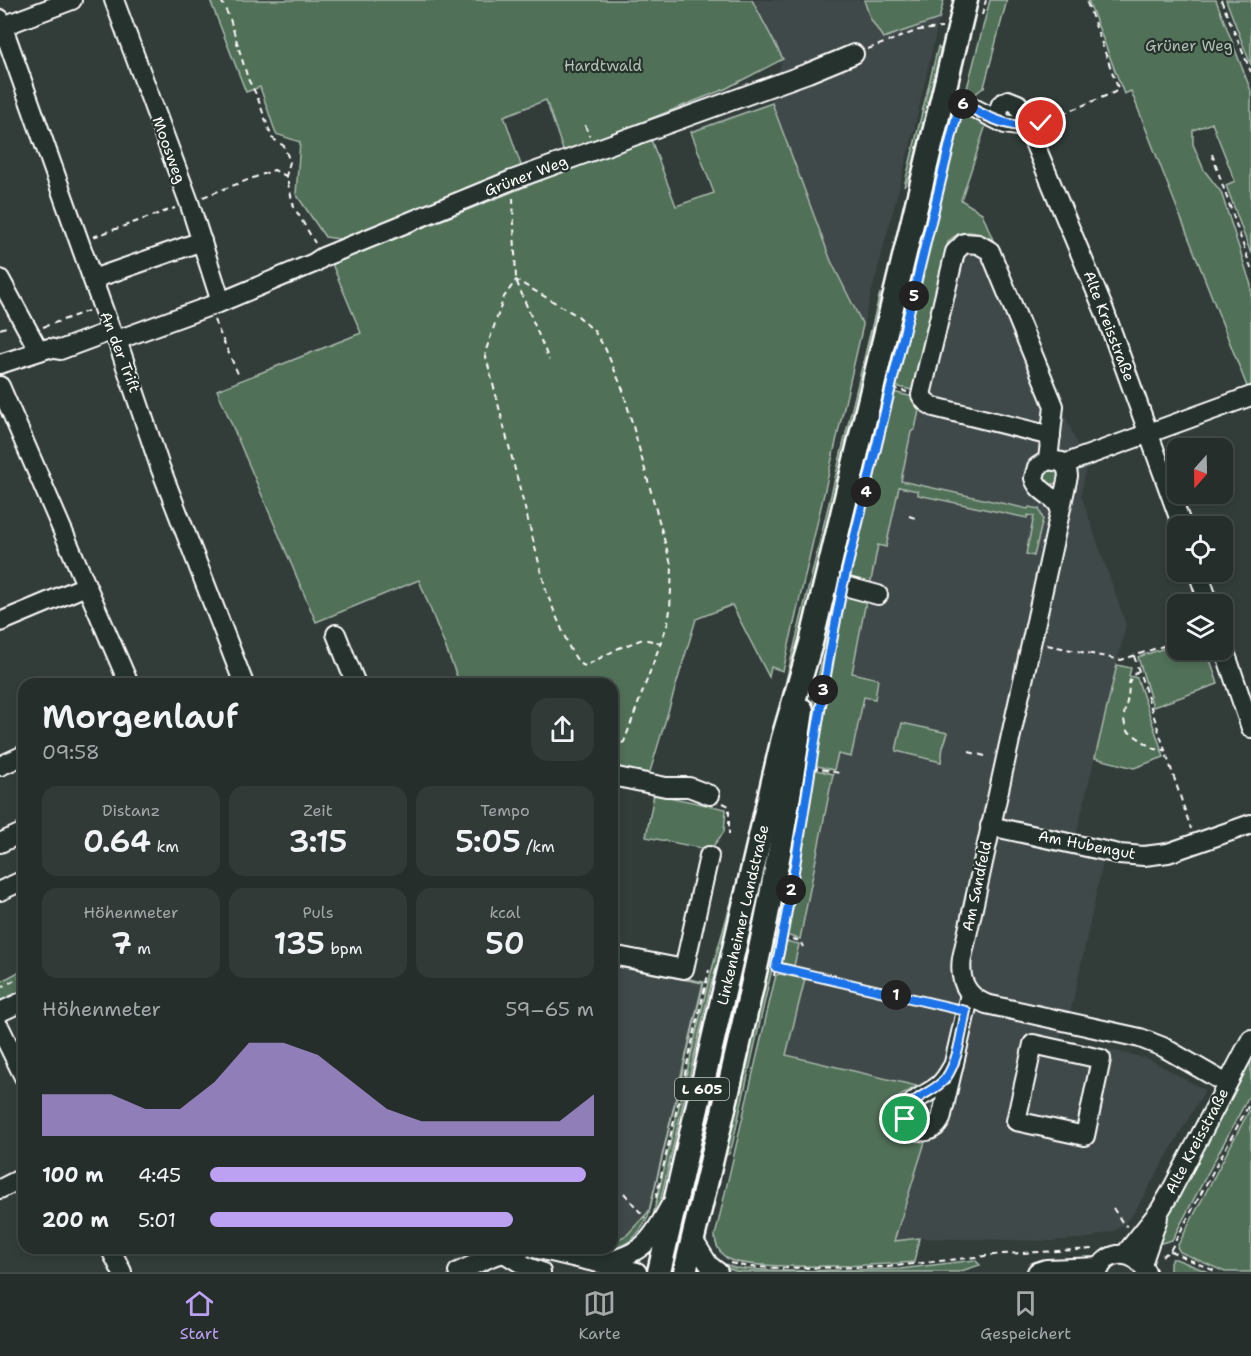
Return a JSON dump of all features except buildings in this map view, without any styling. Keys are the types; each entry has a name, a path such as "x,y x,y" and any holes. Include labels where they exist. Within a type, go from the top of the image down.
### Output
{"main road":[{"name":"Linkenheimer Landstraße","path":"659,1272 783,738 811,643 966,0"},
{"name":"Linkenheimer Landstraße","path":"685,1272 779,854 798,741 811,643"}],"street":[{"path":"1,23 72,0"},
{"name":"Moosweg","path":"114,0 202,241 215,304"},
{"name":"An der Trift","path":"1,23 160,466 242,678"},
{"name":"Grüner Weg","path":"0,364 44,349 60,350 112,331 215,304 512,180 808,73 854,54"},
{"path":"944,93 1005,124 1029,128"},
{"name":"Alte Kreisstraße","path":"1029,128 1104,310 1179,516"},
{"path":"93,279 202,241"},
{"path":"1051,436 934,407 921,395 955,252 964,243 978,244 990,251 1054,406 1051,436 1056,462"},
{"path":"0,279 29,332 44,349"},
{"path":"0,386 126,678"},
{"path":"1060,508 1054,499 1040,489 1036,483 1037,467 1150,433 1251,396"},
{"name":"Am Sandfeld","path":"968,1003 962,976 962,958 1068,476 1056,462"},
{"path":"826,581 878,595"},
{"path":"0,622 86,586"},
{"path":"336,634 354,678"},
{"path":"1228,660 1251,728"},
{"path":"0,766 18,758"},
{"path":"618,777 666,787 689,787 710,795"},
{"name":"Am Hubengut","path":"990,826 1131,856 1155,856 1251,824"},
{"path":"0,843 18,835"},
{"path":"625,952 684,969 709,856"},
{"path":"0,891 18,883"},
{"path":"954,1064 968,1003 986,1004 1152,1042 1227,1084"},
{"path":"0,1012 18,1004"},
{"path":"0,1028 18,1065"},
{"path":"1101,1059 1033,1044 1016,1121 1085,1136 1101,1059 1107,1030"},
{"name":"Alte Kreisstraße","path":"1125,1254 1160,1210 1251,1039"},
{"path":"0,1189 18,1180"},
{"name":"Linkenheimer Landstraße","path":"601,1263 629,1255 648,1242 679,1188"},
{"name":"Alte Kreisstraße","path":"1148,1268 1160,1210"},
{"path":"692,1238 703,1257 722,1267"},
{"path":"113,1254 122,1272"},
{"path":"458,1272 495,1254"},
{"path":"504,1254 509,1272"},
{"path":"509,1254 527,1267 541,1272"},
{"path":"561,1254 637,1272"},
{"path":"1036,1272 1046,1269 1099,1270 1103,1262 1113,1256 1125,1254 1132,1256 1148,1268"}],"path":[{"path":"221,0 230,19 248,79 257,96 272,138 284,146 290,162 286,176 294,207 318,260"},
{"path":"981,20 986,0"},
{"path":"1029,128 1117,90 1118,84 1086,0"},
{"path":"1221,0 1251,72"},
{"path":"854,54 919,30 940,28"},
{"path":"1212,154 1251,268"},
{"path":"274,170 286,176"},
{"path":"512,180 516,280 549,360"},
{"path":"516,280 578,316 594,331 605,348 623,390 672,568 670,610 662,643 624,742 618,744"},
{"path":"516,280 504,297 485,353 547,594 570,649 579,663 585,666 619,648 643,639 662,643"},
{"path":"215,304 239,376"},
{"path":"29,332 79,315"},
{"path":"909,516 915,518"},
{"path":"819,711 833,636"},
{"path":"1031,641 1118,660 1167,645"},
{"path":"1134,656 1196,843"},
{"path":"1138,670 1131,677 1128,686 1128,699 1123,717 1126,730 1155,749 1164,750"},
{"path":"969,752 1005,760"},
{"path":"810,766 839,773"},
{"path":"710,795 729,806 729,835"},
{"path":"773,979 784,927"},
{"path":"782,937 800,941 803,947"},
{"path":"776,967 968,1003"},
{"path":"0,988 18,978"},
{"path":"1148,1268 1170,1251 1251,1101"},
{"path":"624,1193 649,1222"},
{"path":"1113,1208 1124,1225 1130,1228"},
{"path":"722,1267 886,1267 1003,1254 1093,1249"},
{"path":"1170,1251 1217,1272"}],"shaded area":[{"path":"752,0 864,0 870,18 883,37 939,19 914,130 863,325 831,261 772,103 782,59"},
{"path":"966,231 982,234 995,242 1086,467 1081,495 1126,625 1073,849 1104,857 1072,1006 1060,1038 1149,1059 1205,1090 1132,1216 1116,1230 1089,1238 1053,1241 919,1238 894,1242 925,1142 904,1137 898,1132 895,1118 899,1097 916,1086 786,1055 805,979 791,976 838,754 851,757 864,697 874,699 852,673 878,545 886,546 911,432 915,429 912,390 945,248 952,237"},
{"path":"618,967 703,983 649,1211 627,1235 618,1239"}],"green space":[{"name":"Hardtwald","path":"210,0 752,0 783,59 725,89 564,153 546,100 504,116 522,168 347,240 325,237 296,194 300,142 276,134 260,87 246,92"},
{"path":"864,0 944,0 939,19 883,38 870,18"},
{"path":"990,0 1007,0 984,87 974,95 966,92"},
{"path":"1088,0 1216,0 1251,91 1251,254 1226,185 1235,181 1212,123 1193,130 1193,144 1204,170 1221,192 1251,285 1251,388 1248,389 1131,91 1124,94"},
{"path":"1226,0 1251,0 1251,65 1247,55"},
{"path":"938,47 940,49 939,58 911,174 904,187"},
{"path":"772,103 831,261 863,325 783,671 771,667 769,677 732,605 696,619 649,775 618,770 618,678 458,678 419,580 316,622 217,390 361,333 332,264 650,137 676,206 714,193 691,132"},
{"path":"958,105 843,578 842,572 954,108"},
{"path":"960,112 986,125 961,200 982,213 993,240 981,234 964,232 948,242 912,390 894,386"},
{"path":"880,293 728,939 711,984 657,1215 652,1220 707,987 738,878"},
{"path":"893,392 913,397 920,406 915,429 911,432 901,481 1028,509 1029,507 1039,509 1043,519 1034,556 1026,554 1034,516 1028,515 1027,518 918,495 918,491 899,487 886,547 878,545 870,586 846,581"},
{"path":"1052,468 1058,470 1060,476 1058,482 1052,484 1046,482 1044,476 1046,470"},
{"path":"841,591 817,706 781,929 732,1146 729,1154 726,1155 725,1148 817,682 836,596"},
{"path":"845,591 867,596 852,673 878,679 875,699 864,697 851,757 838,754 834,770 813,765 829,657"},
{"path":"1167,647 1167,660 1210,660 1218,684 1153,707 1138,657"},
{"path":"1117,665 1131,668 1129,676 1137,678 1164,757 1134,768 1095,758"},
{"path":"902,723 948,733 941,762 896,751"},
{"path":"812,769 833,774 800,939 785,935 802,846"},
{"path":"654,794 726,809 724,832 710,850 646,837"},
{"path":"764,881 736,1026 679,1262 676,1261 739,994 748,922"},
{"path":"785,941 799,944 794,966 780,963"},
{"path":"618,964 704,982 648,1217 631,1240 618,1247 618,1239 627,1235 649,1211 703,983 618,967"},
{"path":"18,972 18,996 0,1004 0,982"},
{"path":"776,975 805,979 786,1055 917,1086 899,1097 895,1116 895,1123 900,1133 925,1142 894,1241 919,1238 914,1262 818,1266 762,1265 728,1259 717,1246 715,1236 774,983"},
{"path":"1251,1054 1251,1092 1172,1240 1158,1244 1155,1242 1175,1198"},
{"path":"1251,1107 1251,1272 1225,1272 1180,1252 1177,1247"},
{"path":"1172,1259 1176,1259 1208,1272 1170,1272"},
{"path":"975,1260 980,1265 958,1272 738,1272 717,1262 735,1268 791,1271 900,1269"}],"route":[{"path":"905,1119 909,1105 938,1086 954,1064 966,1011 776,967 828,656 843,585 960,102 1005,124 1029,128 1041,123"}]}
